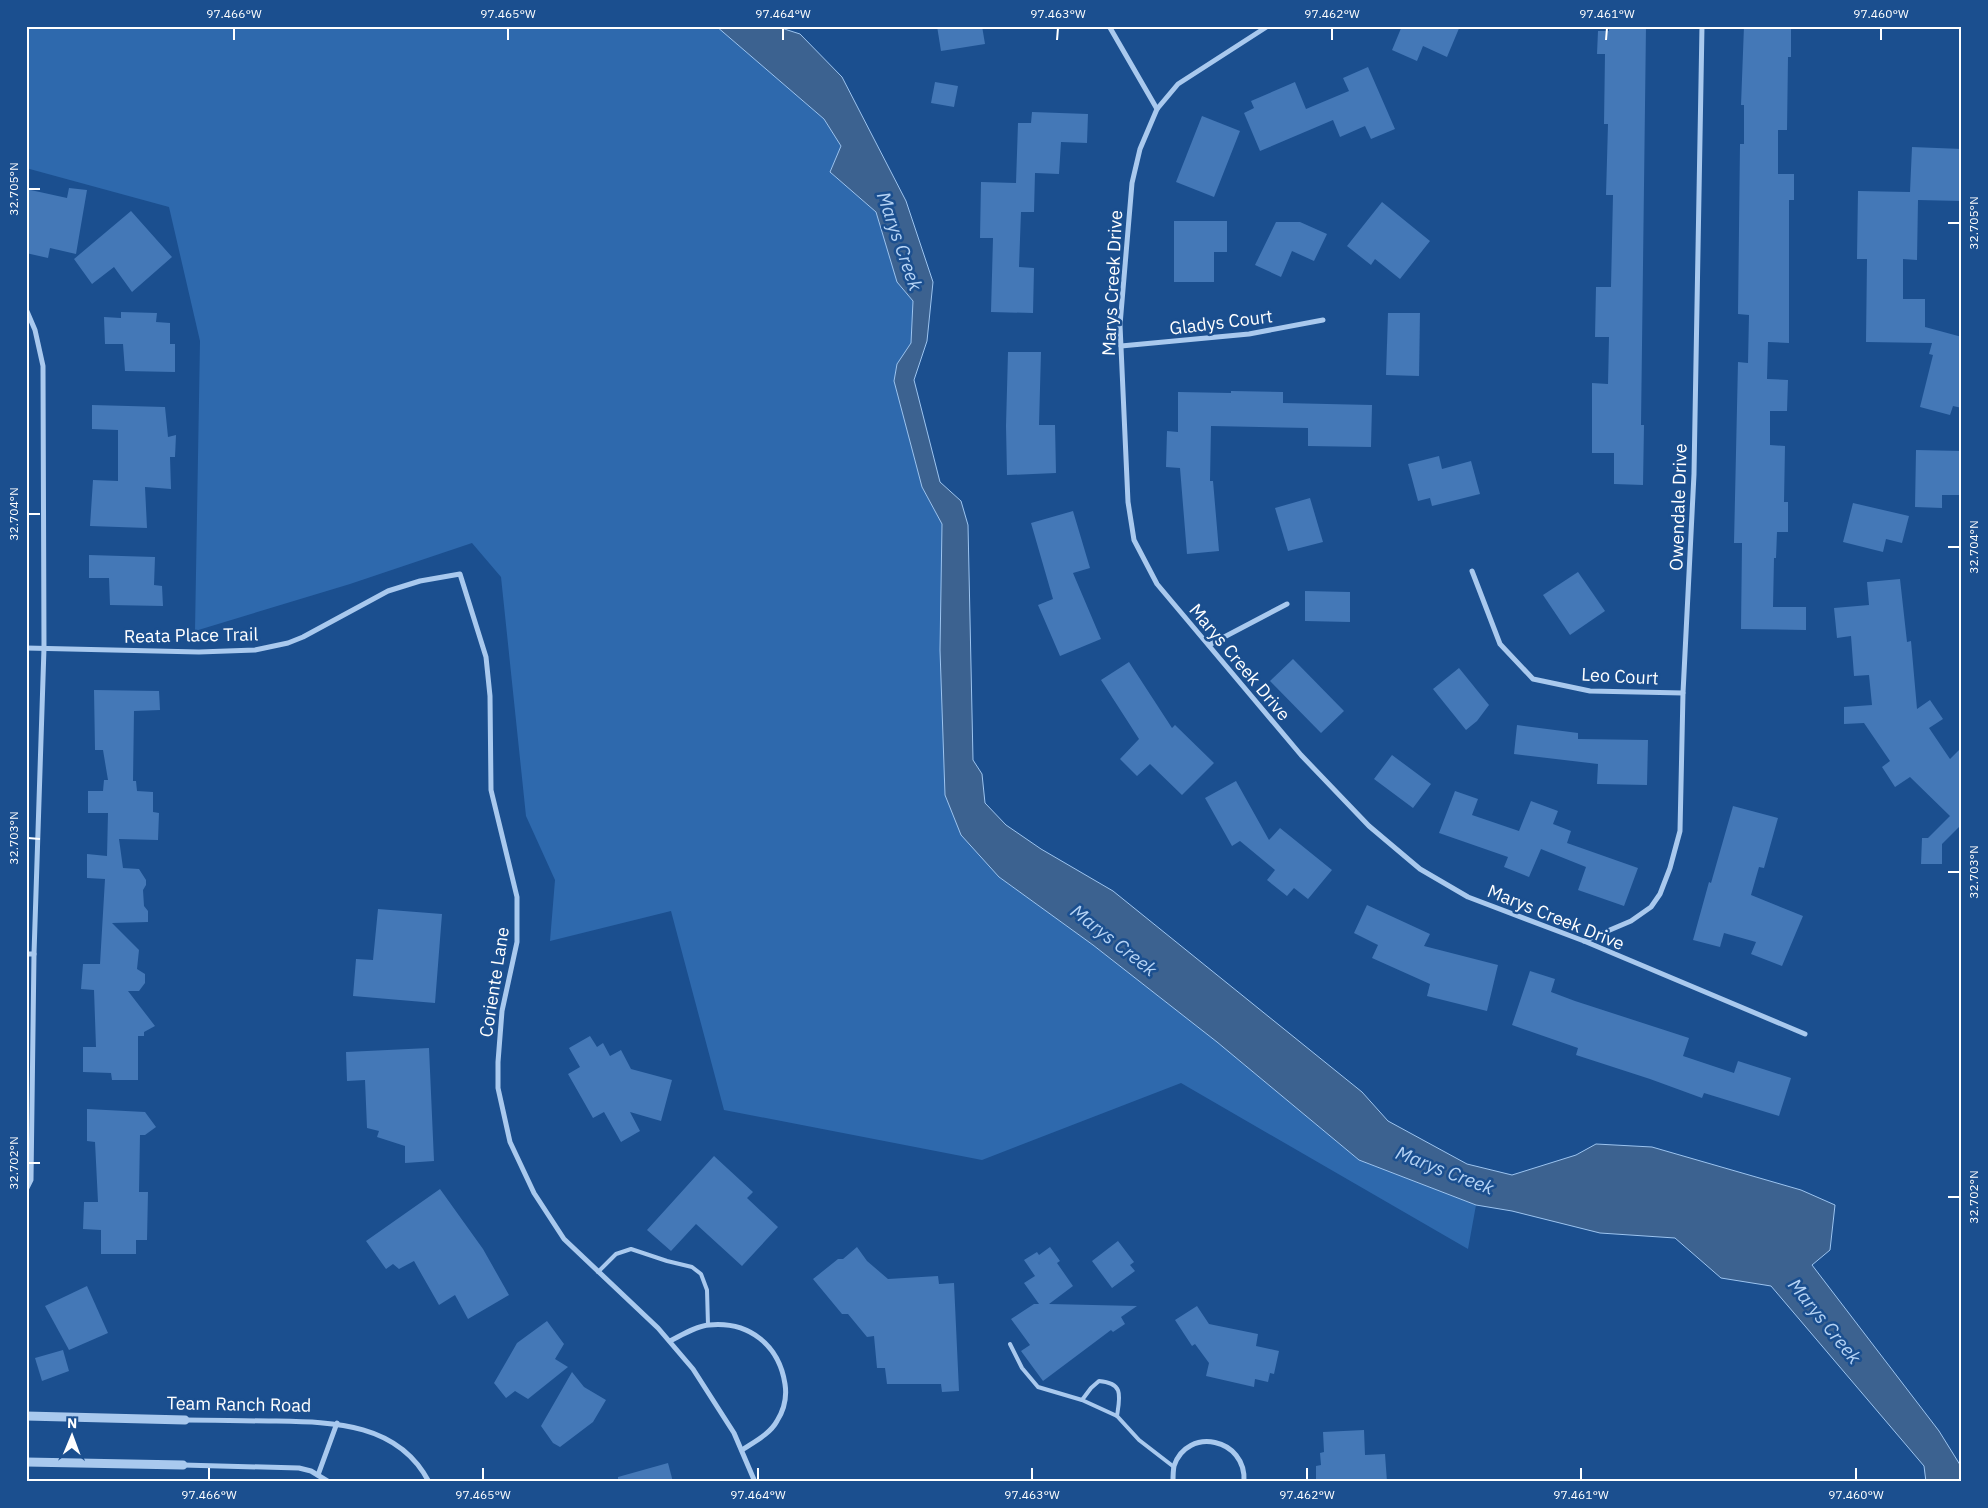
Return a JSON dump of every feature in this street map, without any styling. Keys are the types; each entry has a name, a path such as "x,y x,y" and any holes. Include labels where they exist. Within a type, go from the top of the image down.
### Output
{"street":[{"path":"1108,26 1157,109"},
{"name":"Marys Creek Drive","path":"1268,26 1178,84 1157,109 1140,149 1132,183 1120,325 1128,502 1134,540 1157,584 1301,754 1369,826 1420,869 1468,897 1584,941 1805,1034"},
{"name":"Owendale Drive","path":"1584,941 1631,921 1651,907 1660,894 1670,868 1680,831 1683,693 1694,474 1702,26"},
{"path":"26,310 35,330 43,366 44,648 34,954 31,1180 26,1190"},
{"name":"Gladys Court","path":"1121,346 1249,334 1323,320"},
{"name":"Leo Court","path":"1472,571 1500,644 1533,679 1590,691 1683,693"},
{"name":"Reata Place Trail","path":"26,648 199,652 255,650 288,643 303,637 388,590 420,581 460,574"},
{"name":"Coriente Lane","path":"460,574 486,657 490,696 491,790 518,897 517,942 498,1035 498,1088 510,1142 539,1201 564,1239 670,1341 706,1387 742,1450 755,1482"},
{"path":"1209,645 1287,604"},
{"path":"26,954 34,954"},
{"path":"670,1341 697,1328 708,1325 734,1326 759,1338 775,1354 781,1366 786,1389 782,1413 770,1430 742,1450"},
{"name":"Team Ranch Road","path":"26,1416 337,1423 362,1428 382,1436 418,1464 429,1482"},
{"path":"318,1475 337,1423"},
{"path":"1173,1482 1174,1467 1186,1449 1197,1443 1213,1441 1225,1445 1235,1452 1242,1463 1244,1482"},
{"path":"26,1462 299,1468 318,1475 329,1482"}],"lane":[{"path":"598,1272 616,1254 631,1249 692,1267 701,1274 707,1290 708,1325"},
{"path":"1010,1344 1022,1368 1038,1387 1082,1400 1117,1416 1139,1440 1174,1467"},
{"path":"1082,1400 1099,1381 1109,1382 1117,1387 1120,1395 1117,1416"}],"shaded area":[{"path":"26,26 716,26 824,119 841,146 830,172 876,212 897,281 913,301 911,343 897,364 894,381 922,487 942,524 940,650 945,795 999,877 1093,945 1217,1042 1359,1160 1476,1205 1468,1249 1181,1083 982,1160 724,1110 671,911 550,941 555,880 526,816 501,577 472,543 350,584 195,631 200,341 169,207 26,168"}],"water":[{"name":"Marys Creek","path":"716,26 775,26 800,34 842,77 906,201 933,282 927,341 914,380 940,482 961,501 968,525 973,760 982,774 985,803 1006,825 1041,849 1113,891 1362,1092 1388,1121 1467,1164 1512,1175 1576,1155 1596,1144 1652,1147 1801,1190 1835,1205 1830,1250 1812,1265 1939,1431 1962,1468 1962,1482 1926,1482 1924,1466 1771,1286 1721,1278 1675,1238 1600,1233 1512,1211 1476,1205 1359,1160 1217,1042 1093,945 999,877 961,835 945,795 940,650 942,524 922,487 894,381 897,364 911,343 913,301 897,282 876,212 830,172 841,146 824,119"}],"building":[{"path":"937,26 982,26 985,44 941,51"},
{"path":"1402,26 1460,26 1447,57 1423,46 1417,61 1392,50"},
{"path":"1609,26 1646,26 1641,425 1644,425 1643,485 1614,484 1614,453 1592,453 1592,383 1608,384 1609,337 1595,337 1596,287 1611,287 1613,195 1606,195 1608,124 1604,124 1605,54 1597,54 1598,31 1609,31"},
{"path":"1744,26 1791,26 1791,57 1788,57 1787,130 1778,130 1778,174 1794,174 1794,200 1789,200 1789,343 1768,342 1767,379 1788,380 1787,411 1770,411 1770,445 1785,446 1784,502 1788,502 1788,532 1777,532 1776,558 1774,558 1773,607 1806,607 1806,630 1741,629 1742,543 1734,543 1738,362 1748,363 1749,315 1738,314 1740,144 1744,144 1744,105 1741,105"},
{"path":"1368,67 1395,129 1371,139 1365,126 1340,137 1333,120 1260,151 1244,113 1254,108 1251,101 1295,82 1306,109 1349,91 1343,78"},
{"path":"935,82 958,86 954,107 931,103"},
{"path":"1032,112 1088,114 1087,143 1061,142 1059,174 1035,173 1034,212 1021,212 1019,267 1034,268 1033,313 991,312 993,238 980,238 981,182 1016,183 1018,123 1031,123"},
{"path":"1202,116 1240,131 1214,197 1176,182"},
{"path":"1912,147 1962,149 1962,201 1918,200 1917,260 1903,259 1903,299 1925,299 1925,327 1962,337 1962,408 1953,406 1950,415 1920,407 1933,355 1929,354 1932,343 1866,342 1867,259 1857,259 1858,191 1910,192"},
{"path":"69,188 87,190 76,254 50,248 48,258 26,253 26,189 67,198"},
{"path":"1382,202 1430,241 1400,279 1375,259 1371,265 1347,246"},
{"path":"131,211 172,257 132,292 114,267 92,284 74,259"},
{"path":"1174,221 1227,221 1227,252 1214,252 1214,282 1174,282"},
{"path":"1276,222 1300,222 1327,234 1314,261 1292,251 1281,277 1255,265"},
{"path":"121,312 157,313 156,322 170,323 170,344 175,344 175,372 125,371 123,344 105,344 104,317 121,318"},
{"path":"1388,313 1420,313 1419,376 1386,375"},
{"path":"1008,352 1041,352 1039,425 1055,425 1056,473 1007,475"},
{"path":"1231,391 1283,392 1283,403 1372,405 1371,447 1308,446 1308,428 1211,426 1210,481 1213,481 1219,551 1187,554 1180,468 1166,467 1167,431 1178,432 1178,392 1231,393"},
{"path":"92,405 165,407 168,437 176,435 175,457 170,457 171,489 145,487 147,528 90,526 93,480 118,481 118,430 92,429"},
{"path":"1916,450 1962,451 1962,495 1942,495 1942,508 1915,507"},
{"path":"1439,456 1442,469 1471,461 1480,494 1432,506 1430,498 1418,501 1408,464"},
{"path":"1310,498 1323,542 1288,551 1275,508"},
{"path":"1853,503 1909,516 1902,543 1886,539 1883,552 1843,542"},
{"path":"1073,511 1090,568 1073,573 1101,639 1060,656 1038,605 1053,599 1031,523"},
{"path":"89,555 155,557 154,585 162,586 163,606 110,605 109,578 89,578"},
{"path":"1578,572 1605,611 1570,635 1543,595"},
{"path":"1900,579 1907,642 1911,641 1917,709 1930,700 1943,719 1929,728 1950,759 1962,747 1962,827 1960,826 1942,844 1942,864 1921,864 1922,838 1928,838 1950,816 1910,777 1895,787 1882,767 1890,761 1864,723 1844,724 1844,707 1872,705 1869,675 1854,676 1851,636 1837,638 1834,608 1869,605 1867,582"},
{"path":"1305,591 1350,592 1350,622 1305,621"},
{"path":"1293,659 1344,711 1321,733 1270,681"},
{"path":"1129,662 1172,728 1175,725 1214,763 1182,795 1150,764 1137,776 1120,759 1139,739 1101,680"},
{"path":"1459,668 1489,705 1477,721 1466,730 1433,689"},
{"path":"94,690 159,691 160,710 134,711 133,781 136,781 137,791 153,792 153,812 159,813 158,840 119,839 123,868 139,869 146,880 143,890 144,906 148,911 148,922 112,923 139,950 137,969 145,974 145,983 139,991 128,991 155,1026 144,1032 144,1036 138,1036 138,1080 112,1080 111,1073 83,1072 83,1047 96,1047 94,990 81,989 83,964 100,964 105,879 87,878 87,854 107,856 108,813 88,813 88,791 103,791 104,780 108,780 103,750 95,750"},
{"path":"1517,725 1578,733 1578,739 1648,740 1647,785 1597,784 1598,764 1514,754"},
{"path":"1392,755 1431,784 1413,808 1374,779"},
{"path":"1236,781 1269,840 1280,828 1332,870 1308,899 1294,888 1287,896 1267,880 1275,870 1240,841 1232,846 1205,798"},
{"path":"1455,791 1478,799 1472,815 1519,831 1531,801 1558,811 1553,824 1571,831 1567,843 1638,868 1624,906 1578,890 1586,867 1541,849 1529,877 1504,867 1508,857 1439,833"},
{"path":"1733,806 1778,818 1764,868 1759,867 1751,895 1803,916 1782,966 1751,954 1756,942 1724,933 1720,947 1693,940"},
{"path":"1367,905 1430,934 1424,946 1498,965 1487,1011 1427,996 1430,984 1372,958 1378,945 1354,933"},
{"path":"378,909 442,914 435,1003 353,996 356,959 373,960"},
{"path":"1530,971 1555,979 1551,992 1689,1038 1683,1056 1734,1073 1738,1061 1791,1078 1779,1116 1704,1093 1702,1098 1576,1055 1578,1048 1512,1025"},
{"path":"590,1036 597,1047 603,1043 610,1056 621,1050 631,1069 672,1080 661,1121 630,1112 640,1131 621,1142 604,1112 593,1118 568,1074 580,1067 569,1048"},
{"path":"429,1048 434,1161 405,1163 405,1146 377,1137 379,1131 367,1128 365,1080 347,1081 346,1052"},
{"path":"87,1109 145,1112 156,1127 145,1135 140,1135 139,1192 148,1192 147,1240 136,1240 136,1254 101,1254 101,1230 83,1229 84,1202 98,1202 95,1142 87,1141"},
{"path":"714,1156 753,1192 747,1198 778,1227 742,1266 696,1224 671,1251 647,1230"},
{"path":"440,1189 483,1249 509,1295 468,1319 455,1295 439,1305 414,1261 399,1269 393,1264 386,1269 366,1241"},
{"path":"1118,1241 1134,1262 1130,1265 1135,1271 1112,1288 1092,1261"},
{"path":"857,1247 867,1261 888,1279 938,1276 939,1284 954,1283 959,1391 942,1392 941,1384 887,1384 885,1368 877,1368 874,1336 867,1337 848,1314 842,1314 813,1279"},
{"path":"1050,1247 1060,1261 1057,1263 1073,1286 1049,1304 1137,1306 1121,1317 1125,1324 1113,1332 1111,1330 1043,1381 1021,1351 1030,1345 1011,1319 1034,1304 1039,1304 1024,1283 1035,1276 1024,1260 1037,1252 1039,1255"},
{"path":"87,1286 108,1333 69,1350 45,1306"},
{"path":"1197,1306 1209,1324 1258,1334 1256,1346 1279,1351 1274,1374 1270,1373 1268,1382 1255,1379 1254,1387 1206,1376 1209,1363 1195,1344 1192,1346 1175,1320"},
{"path":"547,1321 564,1344 555,1359 568,1367 528,1399 515,1391 506,1398 494,1383 517,1343"},
{"path":"63,1350 69,1371 42,1381 35,1358"},
{"path":"572,1372 584,1387 606,1400 593,1422 560,1447 553,1443 541,1426"},
{"path":"1364,1430 1365,1455 1385,1454 1387,1482 1322,1482 1322,1480 1316,1480 1316,1466 1321,1465 1320,1453 1324,1452 1323,1432"},
{"path":"668,1463 673,1482 618,1482 618,1477"}]}
